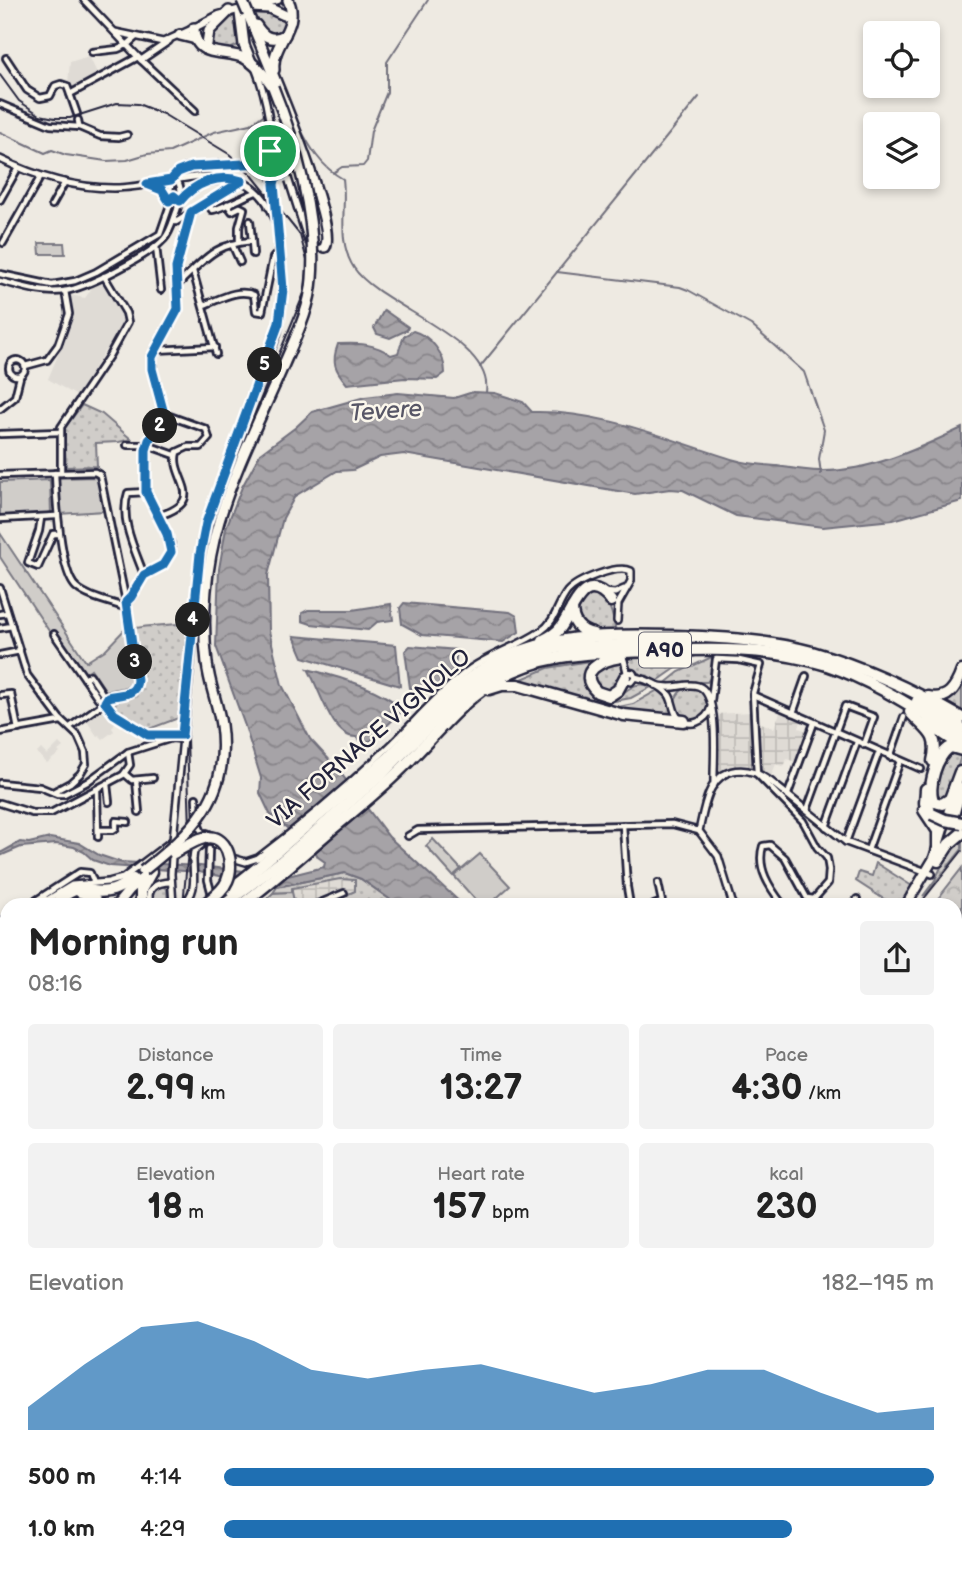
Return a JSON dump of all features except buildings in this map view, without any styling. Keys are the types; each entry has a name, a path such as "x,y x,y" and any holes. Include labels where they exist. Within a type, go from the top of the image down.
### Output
{"highway":[{"path":"280,0 290,6"},
{"path":"243,8 290,6"},
{"path":"117,898 191,830 205,809 221,763 222,739 207,667 205,637 208,580 214,542 230,488 301,324 311,290 312,250 303,186 276,86 273,58 288,30 290,6"},
{"path":"243,8 266,37 276,39 288,30"},
{"path":"243,8 243,37 251,62"},
{"path":"243,8 320,200 328,232 326,247"},
{"path":"209,48 209,31 229,12"},
{"path":"194,27 201,32 209,48"},
{"path":"194,27 197,39"},
{"path":"180,35 197,39 209,48 242,57 276,86"},
{"path":"226,54 239,47 243,37"},
{"path":"173,856 206,816 216,797 225,769 226,726 214,678 210,638 214,571 221,533 234,490 303,332 315,293 316,234 308,184 296,136"},
{"path":"214,898 242,880 388,764 460,685 504,657 553,635 563,624 577,597 584,592 600,592 613,597"},
{"path":"572,606 573,617 586,632 608,635 690,636 754,642"},
{"path":"504,657 555,641 608,635"},
{"name":"A90","path":"250,898 465,691 500,668 557,648 599,644 754,642 807,651 867,671 962,728"},
{"name":"A90","path":"233,898 279,863 388,764 467,701 505,675 541,661 586,653 724,649 771,652 828,665 869,684 962,737"},
{"path":"629,676 618,690 609,695 597,692 589,681 592,669 601,662 654,651"},
{"path":"867,671 932,698 942,697 953,690 962,671"},
{"path":"869,684 930,731 934,740 935,754 925,771 921,800 938,831 938,848"},
{"path":"467,701 497,686 518,685 624,715 684,721"},
{"path":"906,688 962,718"},
{"path":"907,715 962,748"},
{"path":"961,768 949,800 942,804 934,802 930,796 931,788 941,754 952,747 962,748"},
{"path":"925,771 925,800 932,814 962,823"},
{"path":"938,861 950,843 962,833"},
{"path":"56,898 72,890 110,891 198,840 208,837 219,840 226,848 230,863 229,878 211,898"},
{"path":"122,898 143,873"},
{"path":"141,898 143,873"},
{"path":"66,898 78,892 93,898"}],"main road":[{"path":"194,27 214,16 280,0"},
{"path":"911,898 930,874 961,768"},
{"path":"916,898 938,861 962,788"}],"street":[{"path":"84,0 195,111"},
{"path":"70,94 153,52 194,27"},
{"path":"115,32 149,40 169,41"},
{"path":"92,52 112,51 127,45 136,37"},
{"path":"149,40 155,45 153,52"},
{"path":"6,58 25,89 33,96 50,96 55,86 67,86 79,127"},
{"path":"251,62 262,87 274,162 289,181"},
{"path":"0,104 45,123 79,127 100,136 127,135"},
{"path":"260,163 270,151 270,133"},
{"path":"0,159 41,176 111,188 223,176 242,181 272,206"},
{"path":"0,274 48,285 70,283 83,278 156,237 164,226 174,180 181,170 195,166 274,162 286,172 308,241 316,249 326,247"},
{"path":"260,163 271,170 274,186"},
{"path":"195,166 192,172 197,177"},
{"path":"0,200 18,168"},
{"path":"172,898 173,840 202,542 214,499 277,335 283,293 277,225 272,206 276,177 283,175"},
{"path":"3,243 41,176"},
{"path":"180,201 201,183 234,178"},
{"path":"0,281 38,290 65,290 104,276 156,246 167,235 180,201 181,189 174,180"},
{"path":"176,222 242,181"},
{"path":"52,205 65,182"},
{"path":"147,184 162,190 169,201"},
{"path":"207,202 214,210 256,192"},
{"path":"169,201 174,196 180,201"},
{"path":"227,204 232,211 240,207 244,209 239,227 239,242"},
{"path":"126,605 144,575 163,565 171,552 171,544 146,492 147,445 161,425 164,414 152,369 155,350 178,309 176,268 191,212"},
{"path":"250,221 253,254"},
{"path":"176,287 213,251 239,242 252,241"},
{"path":"232,244 240,262"},
{"path":"156,246 161,290"},
{"path":"204,305 246,292 254,295 256,311 262,312 265,306 264,294 271,279 273,258 280,250"},
{"path":"192,271 216,354"},
{"path":"104,276 127,315 128,322 109,356 62,426 57,516 69,574 74,585 86,593 126,605"},
{"path":"20,376 14,376 10,372 10,364 17,360 26,366 47,360 58,345 69,314 65,290"},
{"path":"155,350 215,347"},
{"path":"0,410 16,396 20,376 26,366"},
{"path":"164,414 206,429 209,433 209,438 201,447 188,447 175,455"},
{"path":"0,434 60,432"},
{"path":"127,445 147,445 175,455"},
{"path":"158,516 177,509 184,499 184,483 175,455"},
{"path":"0,475 98,473 101,479 126,605 137,685 132,692 106,700 70,727"},
{"path":"144,575 123,506 128,493 146,492"},
{"path":"0,519 57,516"},
{"path":"41,518 28,563 38,567 53,534 60,533"},
{"name":"VIA FORNACE VIGNOLO","path":"212,847 232,858 255,860 388,764 444,690 491,656 546,627 555,617 566,593 574,586 600,574 622,568 631,573 627,587"},
{"path":"619,632 613,597 627,587"},
{"path":"617,621 618,604 627,587"},
{"path":"0,588 28,677 81,742 86,764 74,781 53,792"},
{"path":"0,614 7,613"},
{"path":"0,628 12,626"},
{"path":"54,634 98,698 106,700 114,714 148,735 182,737"},
{"path":"0,655 20,651"},
{"path":"624,660 629,676 669,689 710,684 714,677"},
{"path":"700,722 709,714 714,660 738,660 759,663 762,666 753,695 756,772 803,821 828,863 827,884 818,896 813,898"},
{"path":"793,713 806,676"},
{"path":"655,685 668,695 677,715 684,721 710,725 713,734"},
{"path":"696,685 706,691 711,703 714,785"},
{"path":"673,706 675,696 682,687"},
{"path":"1,695 11,694 18,729"},
{"path":"753,695 925,771"},
{"path":"807,810 845,706 874,717 864,745"},
{"path":"890,757 907,715"},
{"path":"0,732 62,721"},
{"path":"788,794 814,723"},
{"path":"0,783 40,787 59,795 74,790 128,752 182,737"},
{"path":"826,827 857,742"},
{"path":"0,803 29,812 49,814 125,774 130,764 128,752"},
{"path":"846,842 879,752"},
{"path":"714,760 719,779"},
{"path":"867,851 900,761"},
{"path":"699,831 708,796 714,785 719,779 737,770 748,769 788,794 846,842 930,874"},
{"path":"125,774 131,780 153,778"},
{"path":"136,780 139,812"},
{"path":"107,784 109,802"},
{"path":"97,790 98,837"},
{"path":"196,798 197,821 203,835"},
{"path":"98,830 113,830 116,828 116,821 128,822"},
{"path":"408,836 412,831 418,830 672,824 699,831 713,846 731,898"},
{"path":"623,825 628,898"},
{"path":"203,835 212,834 215,838 209,859 208,878 212,895"},
{"path":"201,845 200,839 203,835"},
{"path":"52,898 68,886 116,881 143,873 166,844 173,840"},
{"path":"201,845 212,847"},
{"path":"190,898 193,890 194,851 201,845"},
{"path":"778,898 766,880 761,851 763,846 769,845 782,854 809,898"},
{"path":"40,898 80,872 90,873 94,883"},
{"path":"150,898 152,887 158,883 171,882"},
{"path":"658,883 661,898"},
{"path":"332,898 344,893"}],"shaded area":[{"path":"89,56 99,77 70,90 70,62"},
{"path":"103,281 126,323 110,352 105,350 77,396 48,379 73,319 69,295 85,298 94,285"},
{"path":"100,707 116,721 112,728 114,731 103,739 97,736 86,720 89,719 87,716"},
{"path":"781,710 802,719 799,728 809,732 798,763 787,759 784,767 776,764 770,779 759,772 758,767 753,766 731,768 718,774 716,714 751,712 751,719 774,728"},
{"path":"59,743 63,747 58,751 60,753 47,763 37,753 41,749 47,755"},
{"path":"340,879 355,880 355,891 340,898 294,898 292,888"}],"green space":[{"path":"267,11 283,17 287,24 285,33 270,36 256,21 253,12"},
{"path":"237,15 240,44 228,50 212,48 210,34 222,21"},
{"path":"39,243 64,243 65,254 40,254"},
{"path":"82,405 102,414 131,439 96,443 97,466 66,467 64,429"},
{"path":"95,477 99,480 104,511 59,514 57,478"},
{"path":"50,480 51,514 0,516 0,482"},
{"path":"0,533 86,662 105,650 127,627 134,677 132,686 106,691 91,669 84,674 56,632 51,634 0,557"},
{"path":"587,595 606,601 616,632 594,631 580,623 577,606"},
{"path":"188,623 181,717 144,731 127,721 111,706 140,688 132,629"},
{"path":"700,654 656,682 631,669 626,659"},
{"path":"714,656 707,682 663,685 679,672"},
{"path":"621,659 623,673 620,685 605,694 592,683 595,668"},
{"path":"595,660 588,668 587,686 598,698 613,699 635,685 651,687 631,698 598,704 517,681 548,668"},
{"path":"962,680 962,713 936,700"},
{"path":"692,687 704,692 709,704 704,716 692,721 680,716 675,704 680,692"},
{"path":"658,690 668,699 673,716 609,709 633,704"},
{"path":"949,750 962,752 949,797 942,802 933,794 943,755"},
{"path":"962,836 962,849 923,896 935,880 951,846"},
{"path":"433,839 461,869 453,876 426,846"},
{"path":"480,854 510,886 497,898 474,898 454,876"},
{"path":"876,863 912,886 905,898 882,898 856,881 859,872 872,876"},
{"path":"962,868 962,898 938,898"},
{"path":"345,873 361,879 388,898 340,898 355,891 355,880 340,879 292,888 292,892 273,893 277,887"},
{"path":"162,886 167,889 168,898 152,898 153,890"},
{"path":"292,892 293,898 268,898 273,893"}],"water":[{"path":"384,310 408,327 407,330 390,338 377,334 374,328"},
{"path":"413,331 431,341 443,359 445,373 437,379 405,378 347,384 337,370 335,356 338,344 366,345 391,355 398,353 404,336"},
{"name":"Tevere","path":"473,392 495,393 523,402 532,412 610,421 740,461 809,471 857,468 893,458 962,428 962,501 893,520 823,527 736,516 683,490 635,494 404,454 380,457 353,470 337,471 295,496 283,518 268,575 269,631 282,685 310,739 336,767 389,837 455,898 388,898 361,879 345,873 277,887 199,872 110,866 93,860 74,847 56,844 21,847 0,856 0,853 20,842 29,843 50,838 79,843 99,855 120,862 200,866 288,876 324,867 325,862 315,851 270,814 260,793 261,778 245,726 216,646 219,569 226,528 242,487 260,454 312,412 365,397 398,393 454,398"},
{"path":"404,603 510,612 517,616 519,632 503,642 422,635 402,624 400,608"},
{"path":"391,604 393,620 377,622 368,630 302,621 302,613 308,610 352,610"},
{"path":"294,636 396,645 400,686 303,657"},
{"path":"410,646 457,650 454,672 428,693 410,688 405,651"},
{"path":"308,669 382,694 404,709 371,741 362,742 340,730 333,721"}],"waterway":[{"path":"333,173 342,167 363,166 367,161 371,131 387,92 387,62 428,0"},
{"path":"480,367 699,97"},
{"path":"0,132 45,153 52,150 66,155 106,161 127,160 147,154 170,152 214,132 251,124 266,113"},
{"path":"295,119 320,160 343,179 345,246 354,268 386,296 454,339 472,356 484,373 486,392"},
{"path":"557,272 680,287 751,325 804,372 824,430 819,459 821,474"},
{"path":"73,898 80,897"}],"railway":[{"path":"0,75 19,101 40,115 70,118 117,103 138,104 163,114 229,154 251,174 300,235 308,264 305,291 223,490 206,551 187,739 190,829 184,898"},
{"path":"925,898 962,851"}],"route":[{"path":"270,133 274,163 283,175 276,177 274,184 283,289 277,335 206,523 200,554 182,735 150,736 114,714 105,702 108,697 134,691 136,687 126,602 144,575 158,569 167,561 171,550 167,534 146,488 147,445 161,425 164,414 152,369 152,357 178,309 176,268 191,212 242,181 234,178 205,182 191,189 180,201 174,196 169,201 162,190 147,184 171,180 178,172 191,167 261,163 270,151 270,133"}]}
